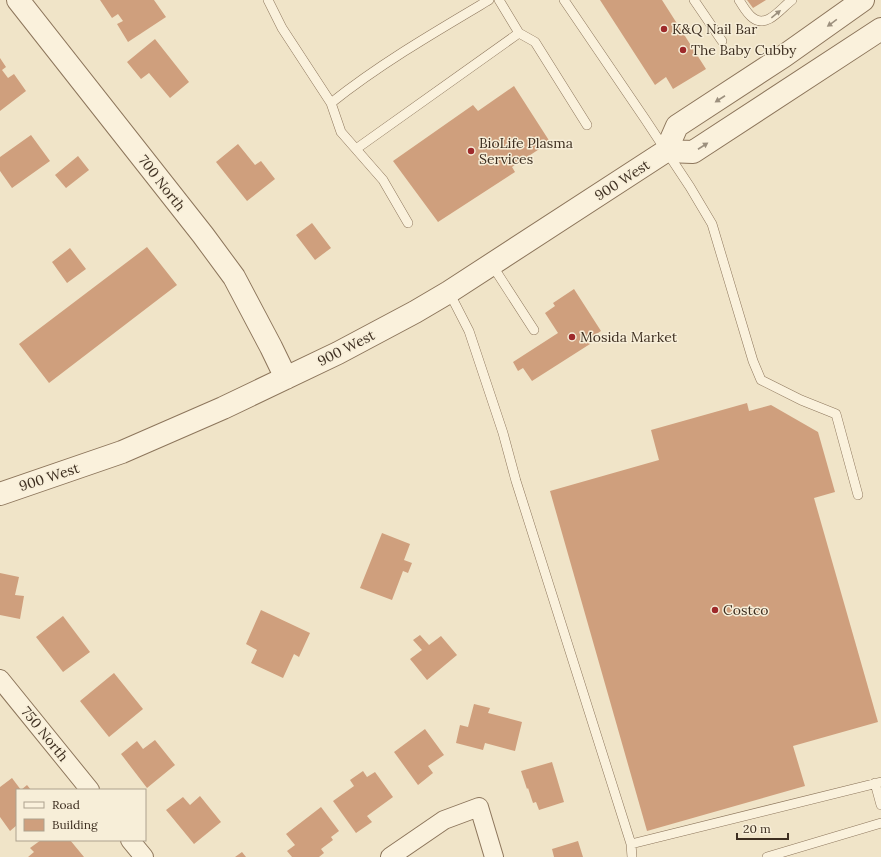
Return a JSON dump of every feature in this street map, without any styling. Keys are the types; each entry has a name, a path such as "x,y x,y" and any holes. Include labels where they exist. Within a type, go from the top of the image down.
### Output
{"street":[{"name":"700 North","path":"18,0 203,235 234,277 286,378"},
{"path":"863,0 784,56 677,126 666,151 693,152 881,29"},
{"name":"900 West","path":"0,494 122,452 223,408 345,350 449,292 666,151"},
{"name":"750 North","path":"0,679 89,789"},
{"path":"390,857 444,820 478,807 494,857"},
{"path":"131,841 144,857"}],"lane":[{"path":"268,0 282,28 331,103 341,132 383,180 408,223"},
{"path":"331,103 352,86 488,0"},
{"path":"499,0 519,33 535,42 588,125"},
{"path":"564,0 666,151 712,224 753,361 761,380 801,400 836,414 858,495"},
{"path":"694,0 722,41"},
{"path":"739,0 752,18 759,22 767,20 777,14 792,0"},
{"path":"356,149 519,33"},
{"path":"492,265 534,330"},
{"path":"449,292 469,331 474,345 631,844 632,857"},
{"path":"631,844 878,782 881,805"},
{"path":"767,857 881,823"}],"building":[{"path":"100,0 154,0 166,17 128,42 117,24 123,21 118,14 112,18"},
{"path":"600,0 662,0 706,69 673,89 666,77 655,85"},
{"path":"747,0 766,0 753,8"},
{"path":"155,39 189,82 170,98 149,73 141,79 127,62"},
{"path":"0,58 6,67 2,70 8,78 14,74 26,91 0,111"},
{"name":"BioLife Plasma Services","path":"514,86 550,142 512,167 515,172 438,222 393,161 473,105 478,111"},
{"path":"31,135 50,161 12,188 0,171 0,157"},
{"path":"238,144 255,165 261,161 275,179 247,201 216,162"},
{"path":"78,156 89,170 66,188 55,175"},
{"path":"312,223 331,248 315,260 296,235"},
{"path":"147,247 177,285 49,383 19,344"},
{"path":"70,248 86,269 67,283 52,262"},
{"name":"Mosida Market","path":"574,289 601,331 587,340 590,344 532,381 523,368 518,371 513,362 558,333 545,313 555,306 553,303"},
{"name":"Costco","path":"747,403 749,411 771,405 818,432 835,492 814,498 878,722 793,746 805,786 647,831 550,491 659,460 651,430"},
{"path":"382,533 410,544 404,560 412,563 408,573 403,571 392,600 360,588"},
{"path":"0,573 19,577 15,595 24,596 20,619 0,615"},
{"path":"261,610 310,633 299,657 294,654 283,678 251,663 257,650 246,644"},
{"path":"63,616 90,652 63,672 36,637"},
{"path":"420,635 429,645 441,636 457,655 427,680 410,659 422,650 413,640"},
{"path":"114,673 143,709 109,737 80,701"},
{"path":"474,704 490,708 488,713 522,722 515,751 485,743 483,750 456,743 460,725 468,727"},
{"path":"425,729 444,755 428,766 433,773 418,785 394,752"},
{"path":"155,740 175,765 147,788 121,754 137,741 143,749"},
{"path":"552,762 564,802 539,810 536,802 533,803 521,771"},
{"path":"363,771 367,777 375,772 393,797 367,816 372,822 356,833 333,801 354,786 350,780"},
{"path":"12,778 20,789 16,789 16,826 10,831 0,817 0,787"},
{"path":"27,785 30,789 22,789"},
{"path":"200,796 221,822 194,844 166,810 183,797 190,805"},
{"path":"321,807 339,831 331,837 333,840 321,849 324,853 319,857 292,857 287,851 295,845 286,834"},
{"path":"40,841 71,841 84,857 28,857 34,852 30,848"},
{"path":"578,841 583,857 554,857 552,849"},
{"path":"242,852 246,857 235,857"}],"place":[{"name":"K&Q Nail Bar","path":"664,29"},
{"name":"The Baby Cubby","path":"683,50"},
{"name":"BioLife Plasma Services","path":"471,151"},
{"name":"Mosida Market","path":"572,337"},
{"name":"Costco","path":"715,610"}]}
